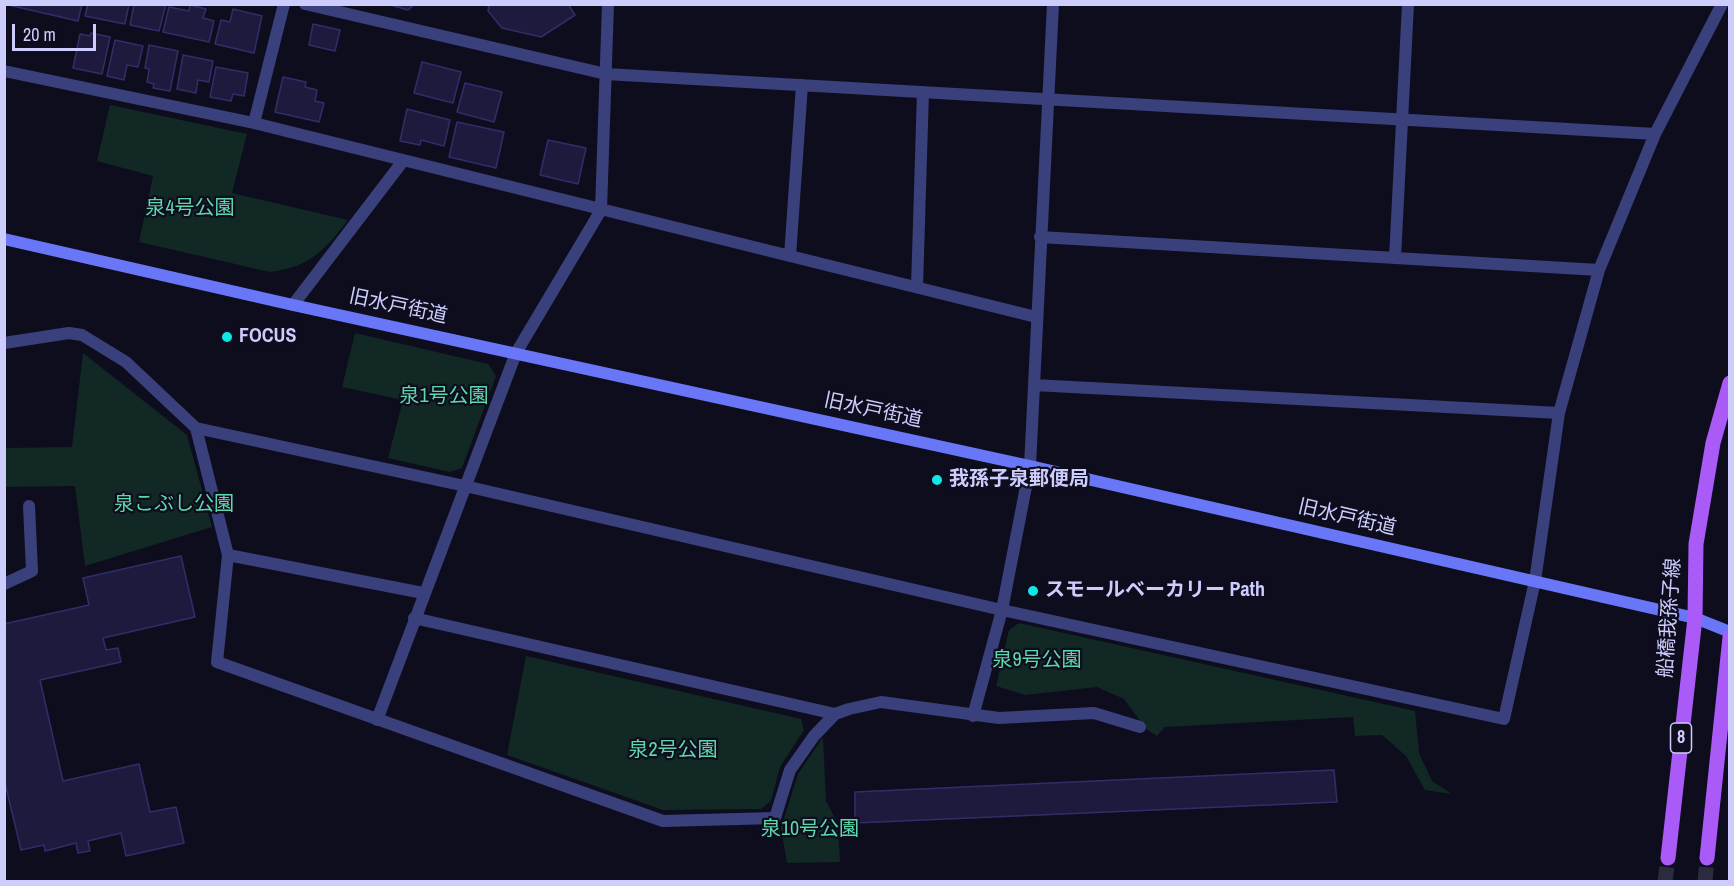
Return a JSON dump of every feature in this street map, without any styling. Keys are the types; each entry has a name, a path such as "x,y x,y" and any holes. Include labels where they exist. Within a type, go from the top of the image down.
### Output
{"main road":[{"name":"船橋我孫子線","path":"1668,858 1695,618 1696,544 1713,443 1730,383"},
{"name":"8","path":"1707,858 1730,637"}],"street":[{"path":"254,123 284,4"},
{"path":"305,4 606,74 1655,134"},
{"path":"377,720 423,593 516,353 602,210 608,4"},
{"path":"973,716 1002,610 1030,466 1053,4"},
{"path":"1395,258 1408,4"},
{"path":"4,343 69,333 82,336 126,362 196,428 465,486 1002,610 1504,719 1535,581 1559,413 1599,270 1655,134 1722,4"},
{"path":"4,71 254,123 1036,317"},
{"path":"790,256 802,85"},
{"path":"917,287 923,92"},
{"path":"293,305 404,161"},
{"path":"1040,237 1599,270"},
{"name":"旧水戸街道","path":"4,238 293,305 1030,466 1535,581 1695,618 1730,632"},
{"path":"1034,385 1559,413"},
{"path":"196,428 228,555 217,662 663,820 776,818 790,770 814,736 835,714"},
{"path":"4,584 32,571 29,506"},
{"path":"228,555 423,593"},
{"path":"414,618 835,714 881,702 999,718 1094,713 1140,727"}],"green space":[{"name":"泉4号公園","path":"110,105 247,134 232,193 348,220 323,249 306,262 284,270 270,272 139,242 153,176 97,161"},
{"name":"泉1号公園","path":"355,333 488,364 496,376 462,468 450,472 388,458 403,400 342,387"},
{"name":"泉こぶし公園","path":"83,353 187,435 212,527 85,566 75,486 5,487 5,448 72,447"},
{"name":"泉9号公園","path":"1019,623 1415,711 1419,753 1432,781 1452,794 1425,790 1406,756 1382,735 1355,736 1353,717 1165,727 1157,736 1146,729 1124,699 1097,687 1025,695 996,686 1009,630"},
{"name":"泉2号公園","path":"526,656 801,719 804,730 780,767 771,801 761,809 663,810 507,755"},
{"name":"泉10号公園","path":"823,737 826,801 838,824 840,862 787,863 781,828 798,774"}],"building":[{"path":"4,4 82,4 78,21"},
{"path":"88,4 129,4 125,24 85,16"},
{"path":"134,4 166,4 159,31 130,25"},
{"path":"387,4 415,4 408,10"},
{"path":"480,4 568,4 575,15 541,37 502,28 488,11 489,6"},
{"path":"190,5 206,9 203,18 214,21 209,42 163,32 169,7 189,11"},
{"path":"233,9 262,16 254,53 215,44 221,20 230,22"},
{"path":"313,24 340,30 335,51 309,45"},
{"path":"91,33 110,37 102,74 73,68 80,34 90,36"},
{"path":"115,40 143,46 138,67 127,65 124,80 107,76"},
{"path":"149,45 178,51 170,91 153,88 154,84 147,82 149,69 145,68"},
{"path":"183,55 213,61 209,82 198,80 196,93 177,89"},
{"path":"422,62 461,72 453,103 414,93"},
{"path":"216,67 248,73 244,96 233,94 231,101 210,97"},
{"path":"283,77 306,82 305,87 317,90 315,101 324,103 319,122 275,112"},
{"path":"465,83 502,92 494,122 457,112"},
{"path":"407,109 450,120 444,146 421,140 420,145 400,141"},
{"path":"457,122 504,132 496,168 449,157"},
{"path":"548,140 586,148 578,184 540,175"},
{"path":"181,556 195,617 103,638 106,650 118,648 121,662 40,680 63,781 139,764 150,812 176,807 184,843 126,856 121,833 88,841 90,851 78,853 76,843 45,851 44,845 21,850 4,779 4,624 89,605 83,578"},
{"path":"1334,770 1337,802 855,823 855,792"}],"tunnel":[{"path":"1665,882 1668,858"},
{"path":"1705,882 1707,858"}],"place":[{"name":"FOCUS","path":"227,337"},
{"name":"我孫子泉郵便局","path":"937,480"},
{"name":"スモールベーカリー Path","path":"1033,591"}]}
